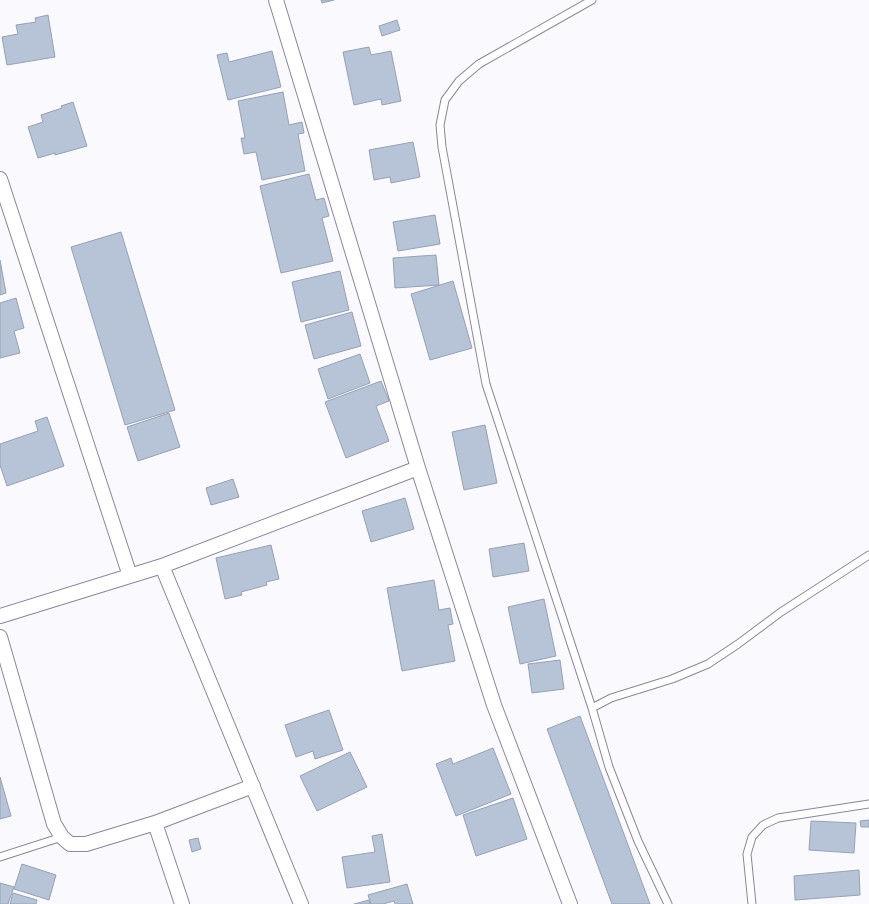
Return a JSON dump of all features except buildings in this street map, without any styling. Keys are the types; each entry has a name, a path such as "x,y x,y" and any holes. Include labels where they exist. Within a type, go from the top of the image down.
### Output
{"street":[{"path":"276,0 418,468 494,705 570,904"},
{"path":"0,179 130,576"},
{"path":"0,616 162,566 418,468"},
{"path":"162,566 301,904"},
{"path":"0,637 54,824 62,837 70,844 86,844 155,823 253,786"},
{"path":"155,823 182,904"}],"lane":[{"path":"592,0 480,64 459,81 445,100 440,125 442,147 486,384 592,708 609,767 638,841 668,904"},
{"path":"592,708 611,698 672,679 708,664 781,612 869,555"},
{"path":"752,904 747,854 752,837 763,825 778,818 869,804"},
{"path":"0,857 62,837"}]}
